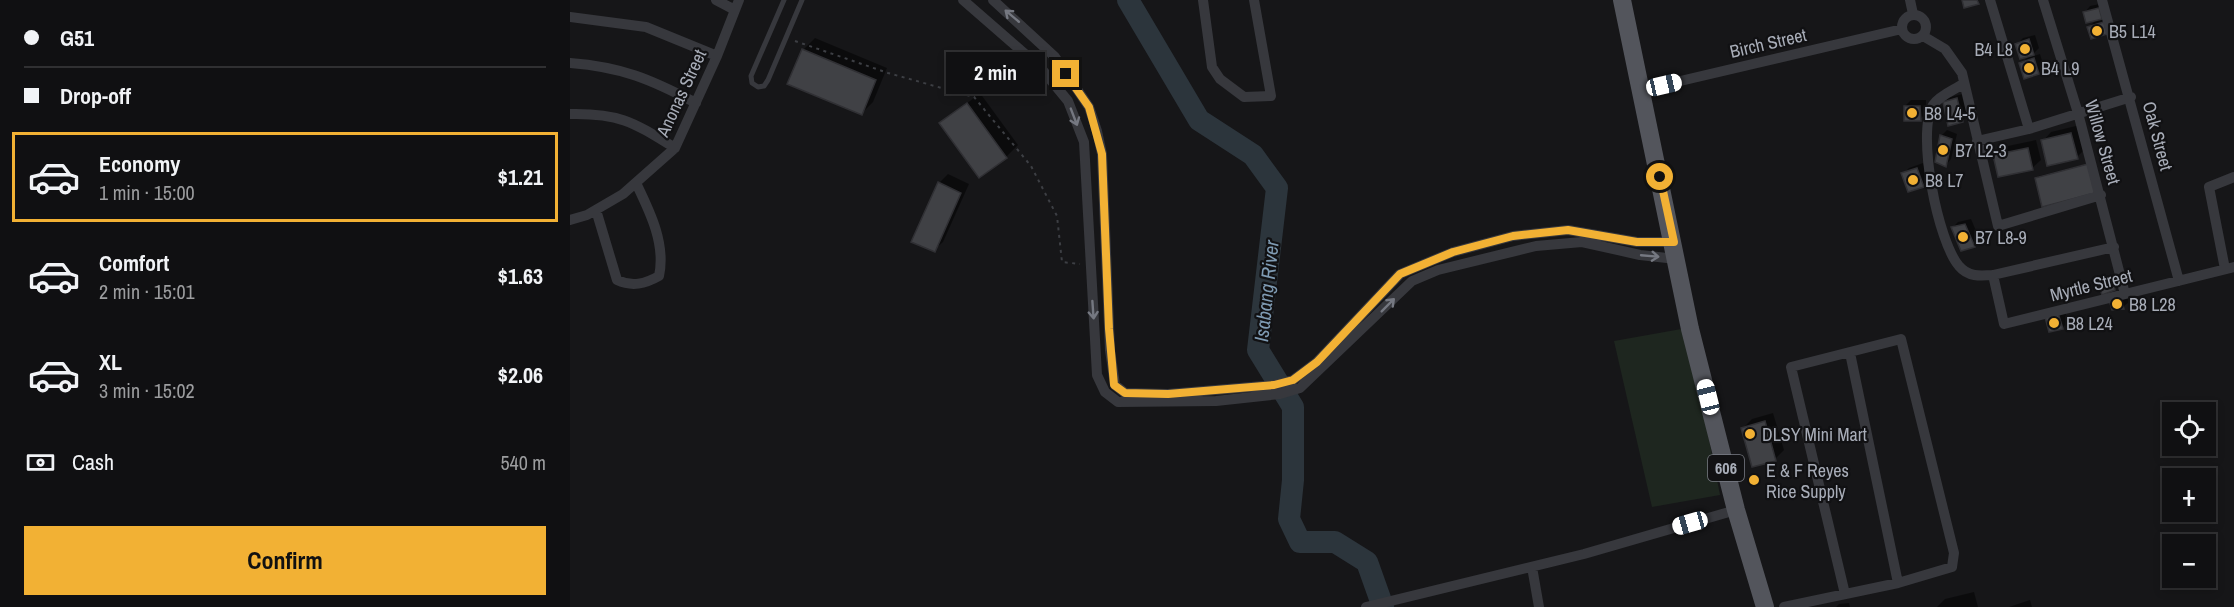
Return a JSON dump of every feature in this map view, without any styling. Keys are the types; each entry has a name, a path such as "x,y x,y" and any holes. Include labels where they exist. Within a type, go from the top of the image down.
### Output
{"main road":[{"name":"606","path":"1622,0 1690,329 1736,510 1765,607"}],"street":[{"path":"716,0 737,5"},
{"path":"963,0 1040,67 1068,101 1084,142 1097,375 1105,392 1118,402 1216,401 1277,390 1296,384 1412,281 1438,270 1536,246 1582,242 1640,255 1675,250"},
{"path":"993,0 1055,57 1089,107 1102,154 1105,250 1114,385 1125,393 1168,394 1277,390"},
{"path":"1203,0 1212,67 1220,79 1244,97 1271,96 1254,0"},
{"path":"1910,0 1913,14 1925,22 1923,36"},
{"path":"1990,0 2029,129"},
{"name":"Willow Street","path":"2043,0 2101,195 2125,294"},
{"name":"Oak Street","path":"2102,0 2131,97 2179,281"},
{"name":"Anonas Street","path":"570,220 596,210 636,183 675,148 717,56 737,5"},
{"path":"1913,14 1906,18 1902,29 1910,39 1923,36 1945,49 1962,73 1998,226 2101,195"},
{"path":"570,17 646,27 717,56"},
{"name":"Birch Street","path":"1642,90 1902,29"},
{"path":"1019,49 1033,35"},
{"path":"570,63 607,66 656,82 696,103"},
{"path":"1963,84 1940,98 1933,106 1929,116 1928,167 1938,212 1951,254 1967,273 1977,277 1993,275 2114,247"},
{"path":"1977,141 2029,129 2131,97"},
{"path":"570,114 611,115 640,126 675,148"},
{"path":"2229,268 2209,188 2234,177"},
{"path":"596,210 617,280 627,285 648,283 659,276 661,266 656,231 636,183"},
{"path":"1296,384 1400,274 1453,252 1513,236 1568,230 1675,250"},
{"path":"1089,249 1105,250"},
{"name":"Myrtle Street","path":"1993,275 2004,324 2229,268"},
{"path":"1784,607 1898,583 1952,567 1954,554 1901,339 1791,367 1845,594"},
{"path":"1850,353 1898,583"},
{"path":"1369,606 1532,567 1736,510"},
{"path":"1532,567 1539,607"}],"lane":[{"path":"784,0 751,76 754,85 761,87 767,84 802,0"}],"path":[{"path":"786,38 888,73 974,97 1031,166 1058,216 1062,262 1090,265"}],"shaded area":[{"path":"1687,328 1720,495 1652,507 1614,341"}],"building":[{"path":"1962,0 1977,0 1979,4 1964,8"},
{"path":"2099,8 2102,19 2086,23 2083,12"},
{"name":"B5 L14","path":"2104,22 2107,34 2091,39 2087,27"},
{"name":"B4 L8","path":"2029,39 2034,55 2020,59 2015,44"},
{"path":"802,49 876,80 862,115 787,84"},
{"name":"B4 L9","path":"2034,58 2039,74 2024,79 2019,63"},
{"path":"1957,98 1963,122 1948,126 1943,102"},
{"path":"967,103 1007,158 979,178 939,123"},
{"name":"B8 L4-5","path":"1904,106 1920,106 1921,121 1904,121"},
{"path":"2071,133 2078,159 2047,166 2041,140"},
{"name":"B7 L2-3","path":"1940,135 1952,139 1946,167 1935,162"},
{"path":"2028,148 2033,170 1998,177 1993,155"},
{"path":"2088,164 2095,193 2042,207 2035,178"},
{"name":"B8 L7","path":"1917,168 1924,187 1908,192 1901,173"},
{"path":"938,182 961,193 935,252 911,242"},
{"name":"B7 L8-9","path":"1965,224 1975,247 1961,251 1951,227"},
{"path":"2113,280 2115,290 2102,295 2099,284"},
{"name":"B8 L28","path":"2121,299 2124,309 2112,310 2109,300"},
{"name":"B8 L24","path":"2058,313 2063,329 2049,332 2045,317"},
{"path":"1765,421 1776,461 1752,467 1741,428"}],"waterway":[{"name":"Isabang River","path":"1128,0 1199,120 1253,155 1277,188 1258,350 1293,407 1293,480 1289,519 1300,542 1335,542 1367,562 1383,607"}],"place":[{"name":"B5 L14","path":"2097,31"},
{"name":"B4 L8","path":"2025,49"},
{"name":"B4 L9","path":"2029,68"},
{"name":"B8 L4-5","path":"1912,113"},
{"name":"B7 L2-3","path":"1943,150"},
{"name":"B8 L7","path":"1913,180"},
{"name":"B7 L8-9","path":"1963,237"},
{"name":"B8 L28","path":"2117,304"},
{"name":"B8 L24","path":"2054,323"},
{"name":"DLSY Mini Mart","path":"1750,434"},
{"name":"E & F Reyes Rice Supply","path":"1754,480"}],"route":[{"path":"1066,74 1089,107 1102,154 1110,350 1114,385 1125,393 1168,394 1274,385 1293,380 1317,362 1400,274 1453,252 1513,236 1568,230 1637,242 1674,242 1660,177"}]}
